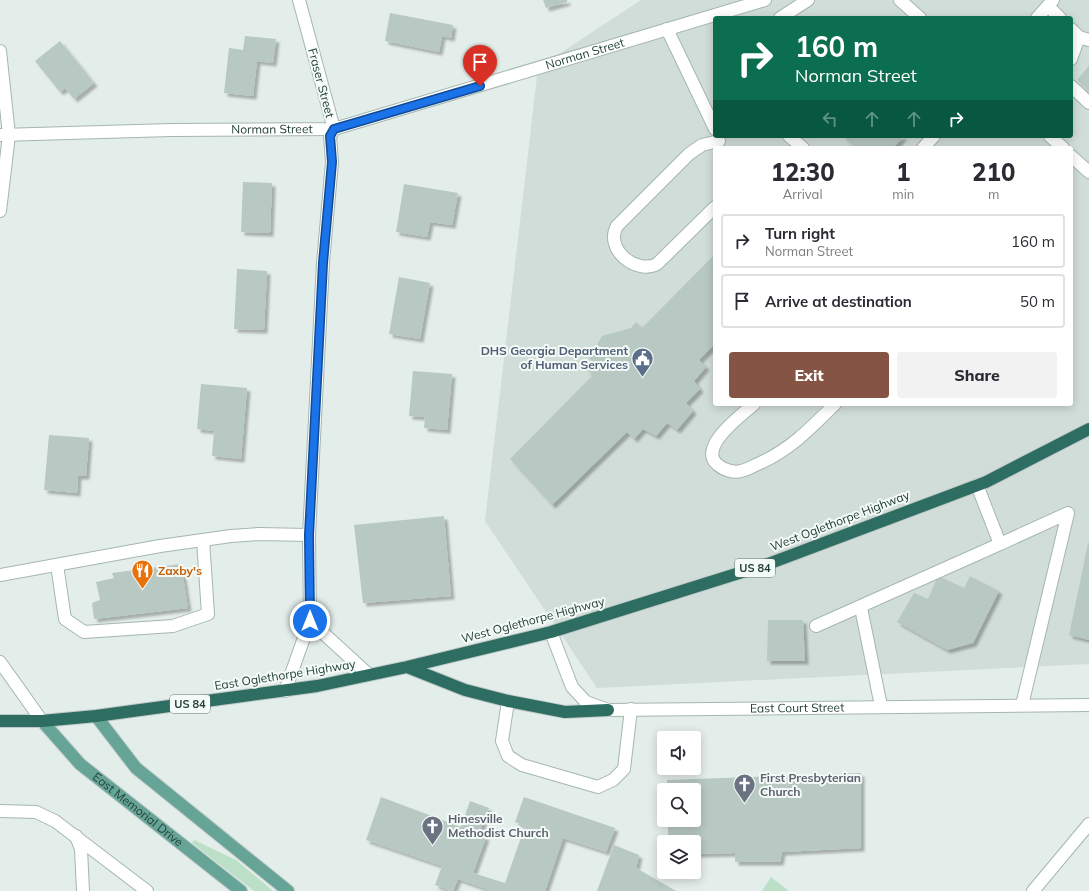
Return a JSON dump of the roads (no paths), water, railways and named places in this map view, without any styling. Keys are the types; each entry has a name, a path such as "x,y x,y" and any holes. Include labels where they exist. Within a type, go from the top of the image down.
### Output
{"highway":[{"name":"West Oglethorpe Highway","path":"407,667 551,632 768,564 977,485 1089,429"},
{"name":"East Oglethorpe Highway","path":"0,722 42,721 96,716 285,691 407,667"},
{"path":"407,667 465,690 508,701 565,712 608,710"}],"main road":[{"path":"96,716 136,768 288,891"},
{"name":"East Memorial Drive","path":"42,721 80,764 241,891"}],"street":[{"name":"Fraser Street","path":"285,691 310,621 309,535 323,263 332,162 330,136 334,129 299,0"},
{"name":"Norman Street","path":"4,135 171,130 334,129 764,0"},
{"path":"783,16 808,0"},
{"path":"900,0 918,16"},
{"path":"1039,16 1050,3 1059,16"},
{"path":"667,29 713,123"},
{"path":"1073,54 1080,35"},
{"path":"0,51 4,135 0,211"},
{"path":"1073,88 1089,103"},
{"path":"791,138 801,146"},
{"path":"925,146 932,138"},
{"path":"1052,138 1061,146"},
{"path":"713,209 657,264 650,268 632,263 623,256 613,241 613,233 617,226 689,154 702,145 719,142"},
{"path":"1073,158 1089,172"},
{"path":"752,406 722,433 713,446 712,456 717,465 727,471 741,471 777,455 798,440 834,406"},
{"path":"977,485 1000,544"},
{"path":"816,626 861,608 941,569 1068,513 1022,705"},
{"path":"0,575 57,566 160,546 203,540 258,534 309,535"},
{"path":"57,566 65,619 84,632 173,626 208,614 203,540"},
{"path":"861,608 881,706"},
{"path":"310,621 369,675"},
{"name":"East Court Street","path":"551,632 568,679 575,690 586,702 608,710 1089,705"},
{"path":"0,662 42,721"},
{"path":"508,701 502,741 508,756 522,765 598,787 613,780 624,769 631,709"},
{"path":"0,812 36,812 55,821 147,891"},
{"path":"1033,891 1089,824"},
{"path":"76,836 81,849 83,891"}],"place":[{"name":"DHS Georgia Department of Human Services","path":"643,378"},
{"name":"Zaxby's","path":"142,590"},
{"name":"First Presbyterian Church","path":"745,804"},
{"name":"Hinesville Methodist Church","path":"433,846"}]}
